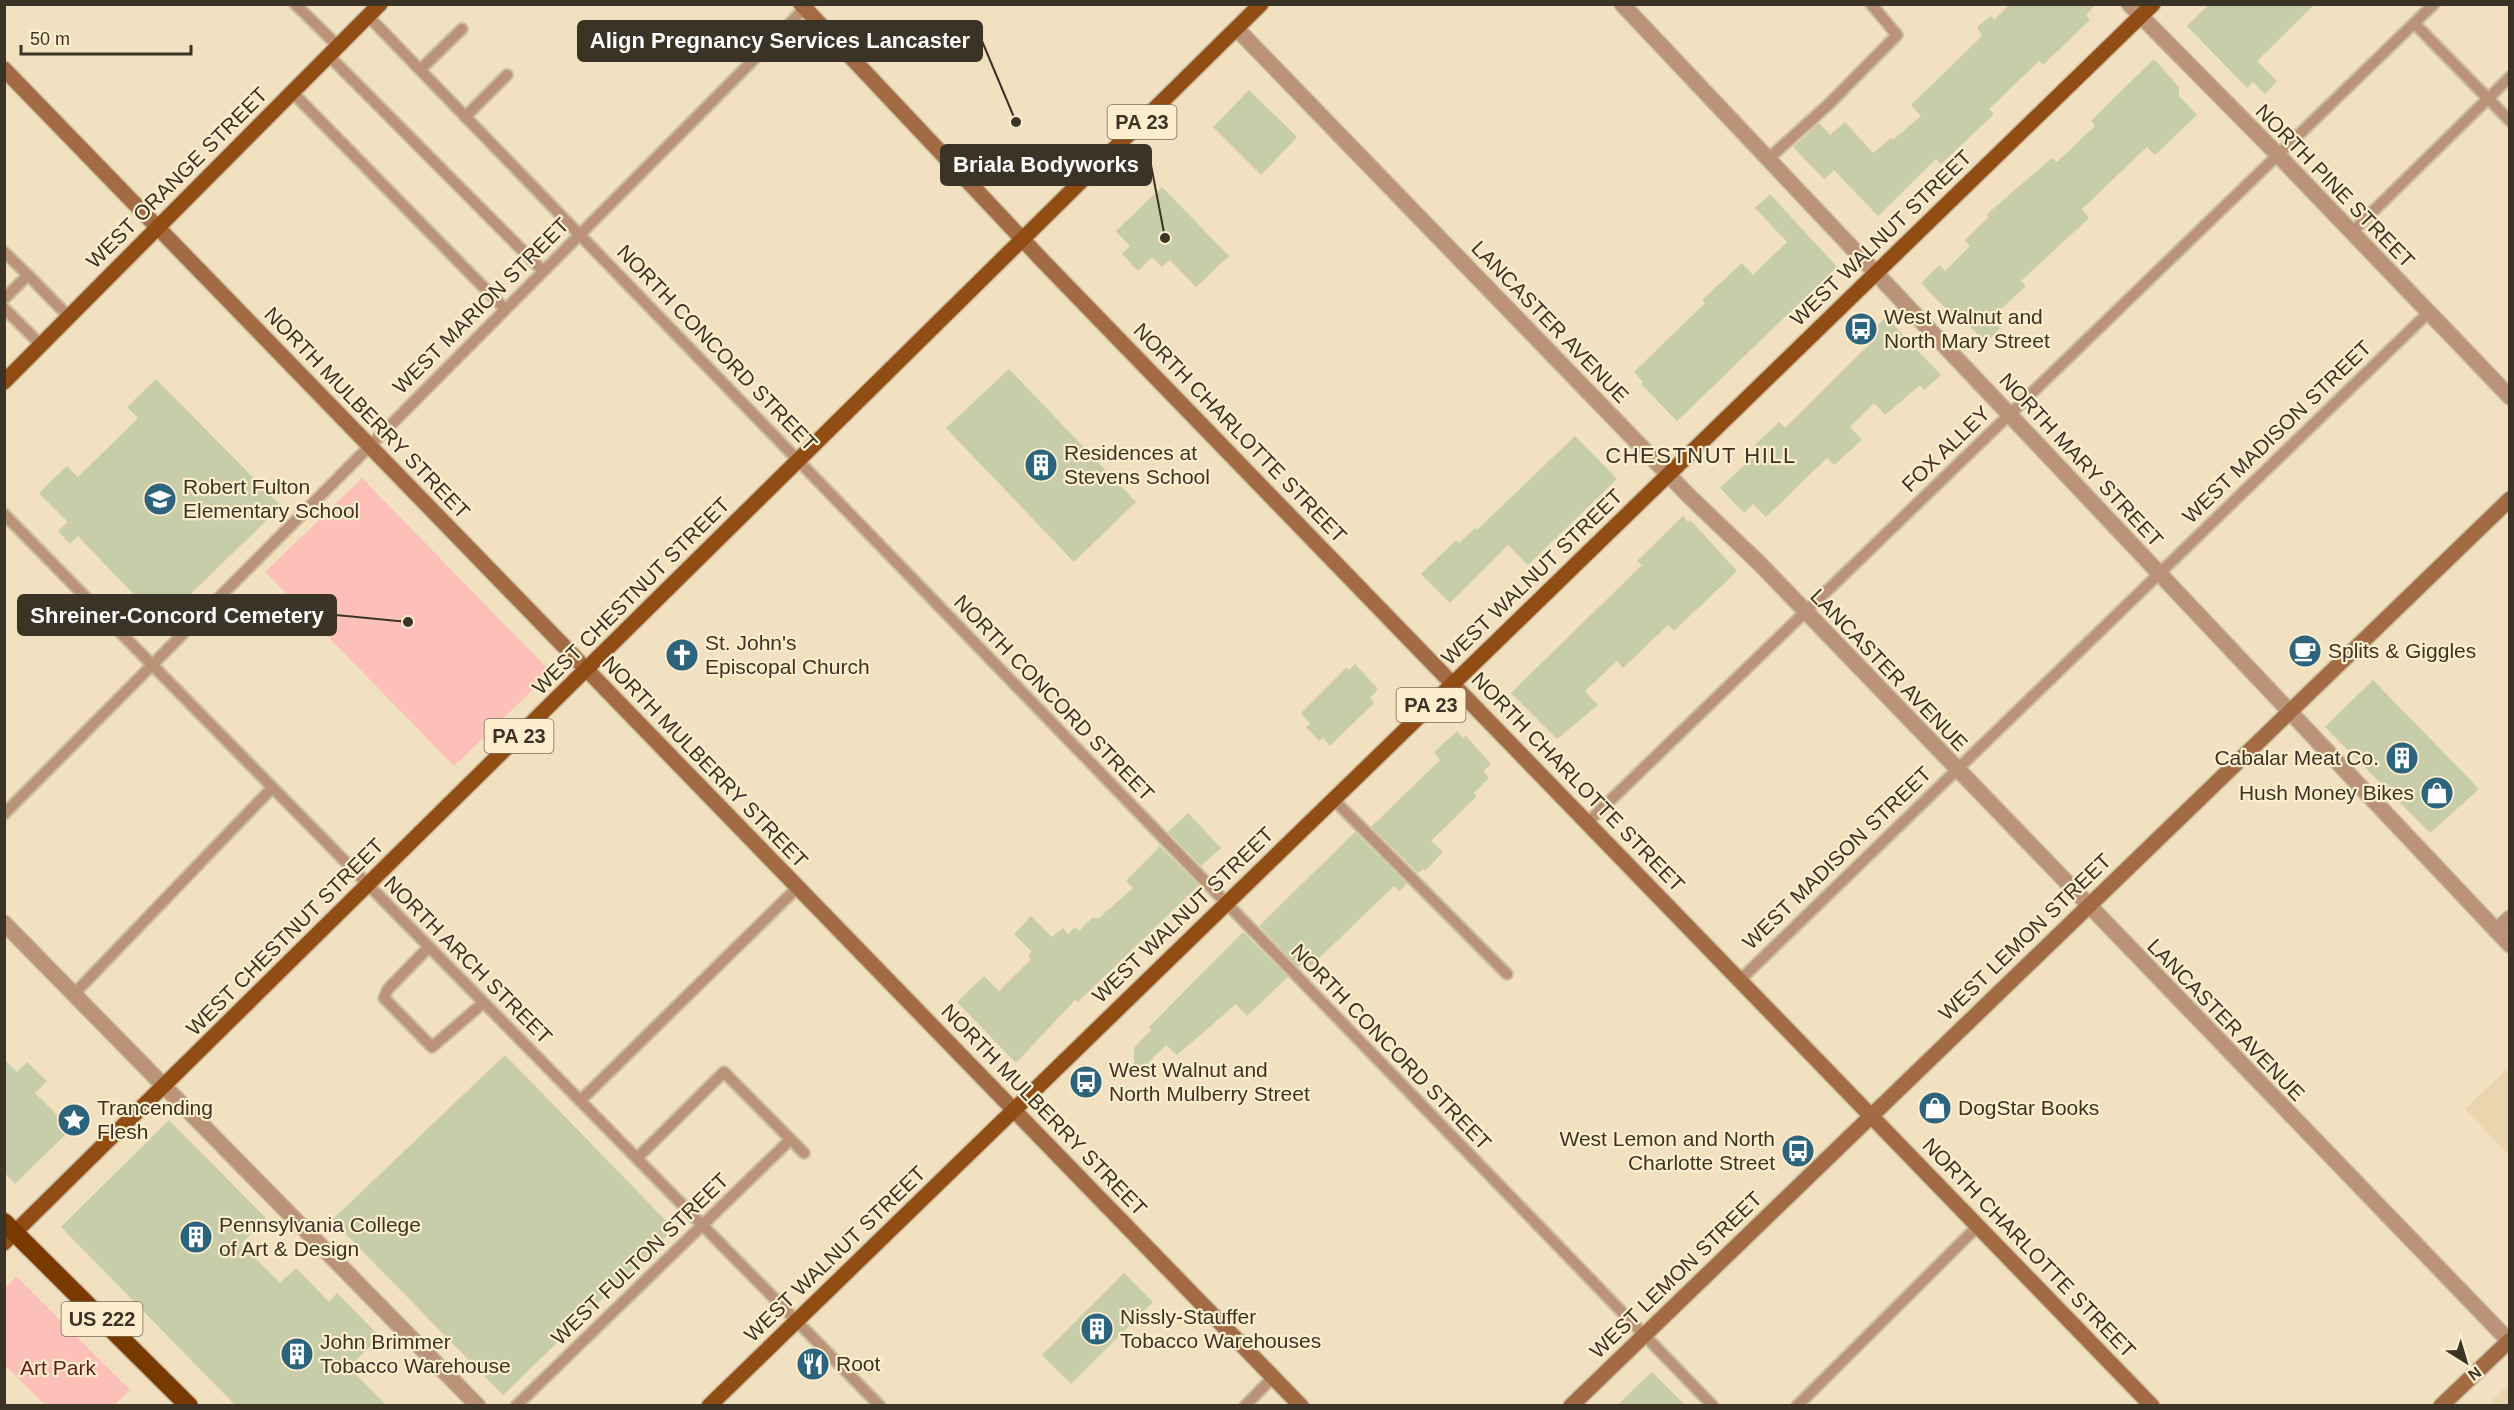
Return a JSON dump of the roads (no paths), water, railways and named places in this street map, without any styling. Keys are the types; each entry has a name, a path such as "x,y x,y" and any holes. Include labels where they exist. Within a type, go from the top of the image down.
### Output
{"highway":[{"name":"US 222","path":"8,1233 189,1406"}],"main road":[{"name":"WEST ORANGE STREET","path":"4,382 380,4"},
{"name":"WEST CHESTNUT STREET","path":"8,1233 164,1085 1262,4"},
{"name":"WEST WALNUT STREET","path":"709,1406 2153,4"}],"street":[{"name":"NORTH MARY STREET","path":"1622,4 2510,945"},
{"name":"NORTH PINE STREET","path":"2128,4 2278,155 2510,397"},
{"name":"NORTH CHARLOTTE STREET","path":"805,6 1023,240 2152,1406"},
{"name":"LANCASTER AVENUE","path":"1237,29 1668,474 1805,612 2509,1341"},
{"name":"NORTH MULBERRY STREET","path":"4,69 1301,1406"},
{"name":"WEST LEMON STREET","path":"1571,1406 2510,499"},
{"path":"2496,931 2510,918"},
{"path":"4,923 478,1406"},
{"path":"2441,1406 2509,1341"}],"lane":[{"path":"295,4 334,51 543,272"},
{"path":"1768,159 1829,104 1897,35 1871,4"},
{"name":"FOX ALLEY","path":"1588,821 2434,4"},
{"name":"WEST MARION STREET","path":"4,814 805,6"},
{"name":"NORTH CONCORD STREET","path":"368,16 1713,1406"},
{"path":"2414,23 2510,121"},
{"path":"420,70 462,29"},
{"path":"465,117 507,75"},
{"path":"2351,233 2510,77"},
{"path":"292,92 505,309"},
{"path":"4,252 69,317"},
{"path":"4,299 28,275"},
{"path":"4,308 41,345"},
{"name":"WEST MADISON STREET","path":"1740,980 2428,313"},
{"name":"NORTH ARCH STREET","path":"4,514 880,1406"},
{"path":"74,994 272,788"},
{"path":"1333,799 1506,974"},
{"path":"580,1101 798,887"},
{"path":"428,948 388,989 384,998 432,1047 483,1003"},
{"path":"637,1158 724,1072 804,1153"},
{"name":"WEST FULTON STREET","path":"516,1406 790,1140"},
{"path":"1797,1406 1978,1226"},
{"path":"1245,1406 1273,1377"}],"place":[{"name":"Align Pregnancy Services Lancaster","path":"1016,122"},
{"name":"Briala Bodyworks","path":"1165,238"},
{"name":"West Walnut and North Mary Street","path":"1861,329"},
{"name":"Residences at Stevens School","path":"1041,465"},
{"name":"Robert Fulton Elementary School","path":"160,499"},
{"name":"Shreiner-Concord Cemetery","path":"408,622"},
{"name":"Splits & Giggles","path":"2305,651"},
{"name":"St. John's Episcopal Church","path":"682,655"},
{"name":"Cabalar Meat Co.","path":"2402,758"},
{"name":"Hush Money Bikes","path":"2437,793"},
{"name":"West Walnut and North Mulberry Street","path":"1086,1082"},
{"name":"DogStar Books","path":"1935,1108"},
{"name":"Trancending Flesh","path":"74,1120"},
{"name":"West Lemon and North Charlotte Street","path":"1798,1151"},
{"name":"Pennsylvania College of Art & Design","path":"196,1237"},
{"name":"Nissly-Stauffer Tobacco Warehouses","path":"1097,1329"},
{"name":"John Brimmer Tobacco Warehouse","path":"297,1354"},
{"name":"Root","path":"813,1364"}],"district":[{"name":"CHESTNUT HILL","path":"1701,455"}],"park label":[{"name":"Art Park","path":"58,1368"}]}
